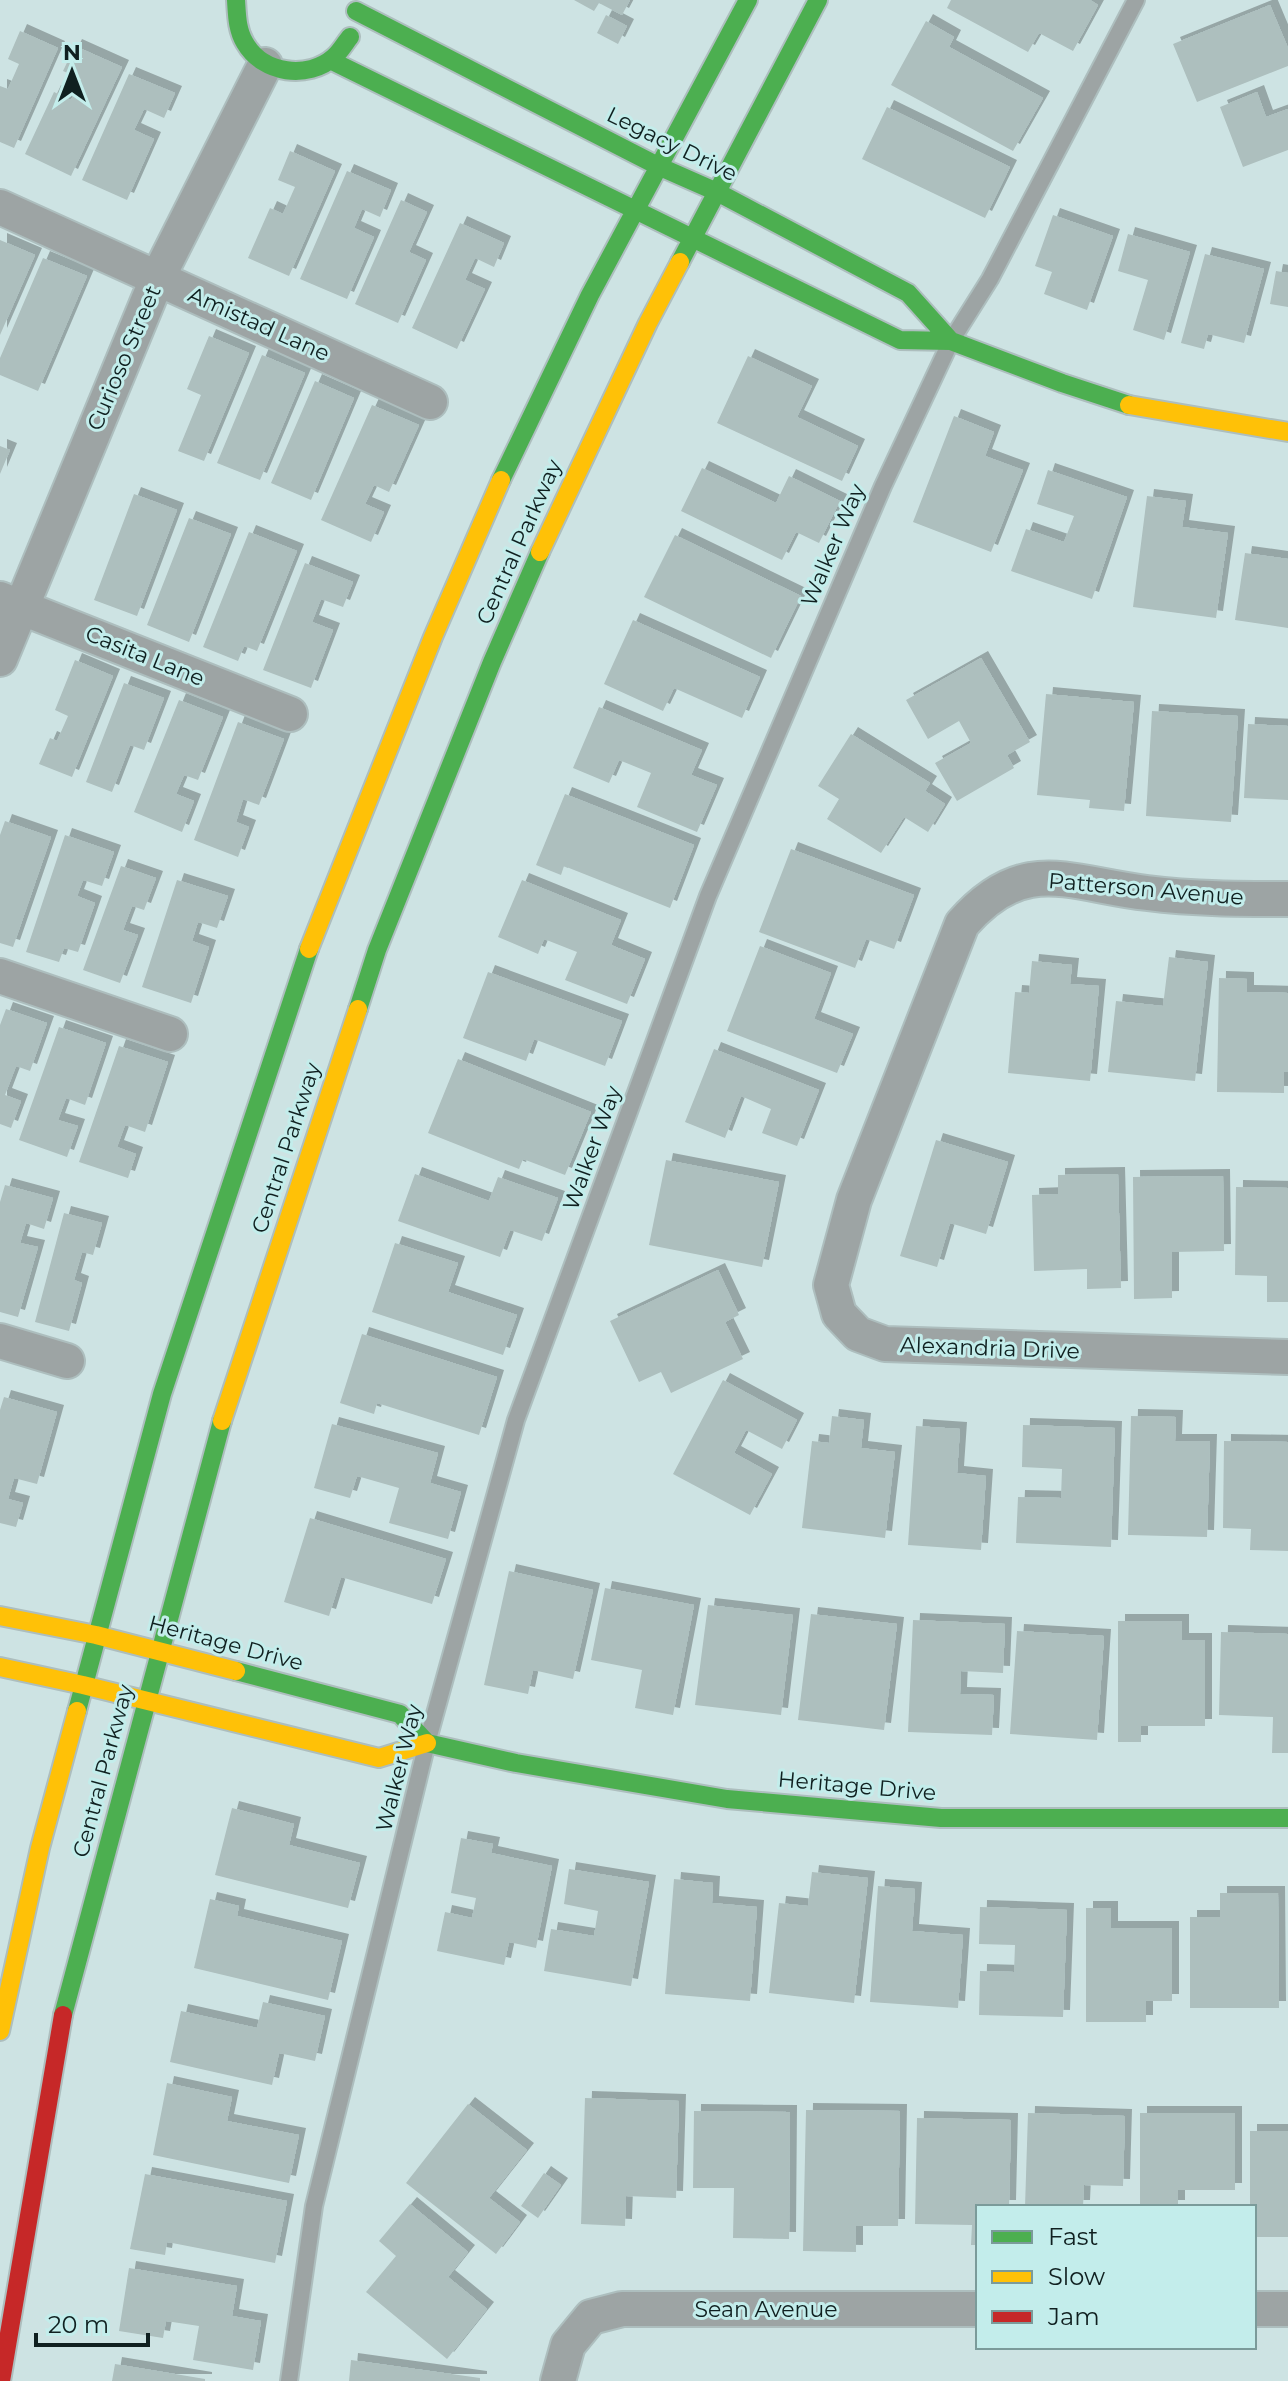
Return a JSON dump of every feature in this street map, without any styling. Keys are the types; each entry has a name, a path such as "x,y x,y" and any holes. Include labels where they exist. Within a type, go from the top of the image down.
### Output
{"main road":[{"path":"236,0 235,21 240,38 251,54 265,65 281,71 299,72 316,69 332,61 345,47 354,30 356,5"},
{"name":"Central Parkway","path":"0,2031 40,1848 162,1394 316,929 433,637 501,480 590,295 748,0"},
{"name":"Central Parkway","path":"1,2381 60,2028 103,1862 224,1413 377,950 492,662 560,507 648,323 818,0"},
{"name":"Legacy Drive","path":"356,5 658,166 717,192 908,293 951,341"},
{"name":"Legacy Drive","path":"332,61 900,340 951,341 1129,405 1288,432"},
{"name":"Heritage Drive","path":"0,1616 96,1635 400,1714 427,1743 516,1763 727,1799 941,1818 1288,1818"},
{"path":"0,1667 379,1758 427,1743"}],"street":[{"name":"Curioso Street","path":"0,659 10,603 157,279 265,65"},
{"name":"Amistad Lane","path":"0,207 430,402"},
{"name":"Casita Lane","path":"10,603 290,714"},
{"name":"Patterson Avenue","path":"1006,887 1034,879 1072,879 1145,893 1226,899 1288,899"},
{"name":"Alexandria Drive","path":"1006,887 979,904 962,924 859,1185 831,1285 839,1314 858,1334 885,1344 1288,1357"},
{"path":"0,976 170,1034"},
{"path":"0,1341 67,1361"},
{"name":"Sean Avenue","path":"558,2381 568,2345 591,2317 622,2309 976,2309"},
{"path":"1256,2309 1288,2309"}],"lane":[{"name":"Walker Way","path":"289,2381 314,2206 427,1743 516,1420 708,896 883,486 951,341 990,279 1136,0"}],"building":[{"path":"574,0 630,0 622,15 599,3 594,11"},
{"path":"951,0 1090,0 1098,5 1073,51 1039,33 1028,52 947,8"},
{"path":"1270,5 1288,48 1288,66 1197,102 1173,44"},
{"path":"606,15 627,26 618,44 597,33"},
{"path":"926,21 954,37 949,47 1043,98 1013,151 891,85"},
{"path":"20,31 58,48 14,148 0,142 0,86 8,89 19,64 8,59"},
{"path":"75,46 122,67 71,176 25,154 54,92 71,100 81,79 63,71"},
{"path":"129,74 175,93 164,118 144,109 134,130 154,139 127,200 82,180"},
{"path":"1257,92 1266,117 1288,109 1288,150 1243,167 1220,107"},
{"path":"887,107 1010,167 985,218 862,159"},
{"path":"290,151 335,171 289,276 248,258 270,208 283,214 295,187 278,180"},
{"path":"347,171 391,190 380,217 362,209 354,228 374,237 347,299 300,279"},
{"path":"401,200 427,212 409,252 426,260 398,323 355,304"},
{"path":"1053,215 1113,236 1087,310 1044,294 1052,272 1035,266"},
{"path":"460,223 504,243 494,267 475,258 465,280 485,289 457,349 412,328"},
{"path":"1128,234 1190,252 1164,340 1133,330 1148,280 1118,271"},
{"path":"0,240 35,255 0,335"},
{"path":"1205,254 1264,269 1244,343 1208,334 1204,349 1181,343"},
{"path":"43,258 87,276 38,391 0,375 0,358"},
{"path":"1276,271 1288,273 1288,307 1270,304"},
{"path":"209,336 249,353 204,461 178,451 201,395 187,389"},
{"path":"262,355 305,373 260,480 217,463"},
{"path":"748,356 812,386 797,417 858,446 842,481 717,423"},
{"path":"315,381 354,398 311,500 271,483"},
{"path":"372,405 419,425 389,492 374,485 365,504 384,512 371,542 321,520"},
{"path":"954,416 994,432 985,456 1023,470 991,552 913,522"},
{"path":"0,446 10,450 0,474"},
{"path":"702,468 776,503 789,476 840,501 819,543 796,532 782,560 681,511"},
{"path":"1048,470 1127,497 1092,599 1011,571 1026,529 1064,542 1074,516 1037,504"},
{"path":"134,494 177,510 137,616 94,600"},
{"path":"1147,496 1186,501 1182,527 1228,533 1216,618 1133,607"},
{"path":"189,518 231,534 189,642 147,625"},
{"path":"249,532 297,551 257,651 244,646 238,661 203,647"},
{"path":"675,535 801,596 771,658 644,597"},
{"path":"1245,553 1288,559 1288,628 1235,620"},
{"path":"305,563 353,582 343,607 321,599 312,622 333,630 311,688 263,670"},
{"path":"633,620 760,677 742,718 674,688 663,711 604,684"},
{"path":"981,658 1030,742 1007,755 1014,768 957,801 935,763 971,743 959,721 928,739 906,700"},
{"path":"75,660 113,676 72,777 39,764 50,738 57,741 68,716 55,710"},
{"path":"124,683 164,698 144,750 130,745 112,792 86,782"},
{"path":"1046,694 1134,702 1124,811 1089,808 1090,800 1037,795"},
{"path":"179,700 223,717 198,780 184,775 176,794 194,801 182,832 134,812"},
{"path":"599,707 702,750 691,775 717,785 697,832 637,807 651,773 619,760 609,783 573,768"},
{"path":"1152,711 1238,716 1231,822 1146,816"},
{"path":"238,722 284,739 259,805 243,799 236,822 249,827 238,857 194,840"},
{"path":"1248,724 1288,726 1288,800 1244,798"},
{"path":"851,734 930,783 925,791 945,804 928,832 904,817 881,853 827,819 839,799 818,786"},
{"path":"565,794 694,845 670,908 564,866 561,875 536,865"},
{"path":"5,821 51,837 13,947 0,943 0,835"},
{"path":"65,835 114,852 102,886 83,880 77,896 95,903 78,952 64,948 59,962 26,952"},
{"path":"791,849 914,895 894,949 866,939 855,968 759,932"},
{"path":"121,866 156,878 144,910 132,906 123,930 138,935 120,983 83,970"},
{"path":"177,880 228,896 217,928 198,922 192,941 209,947 191,1003 142,987"},
{"path":"522,880 621,920 611,945 645,959 627,1004 565,980 577,952 544,939 538,954 498,937"},
{"path":"760,946 831,973 814,1019 853,1034 837,1073 727,1031"},
{"path":"1169,957 1208,962 1195,1081 1108,1072 1116,1001 1163,1006"},
{"path":"1032,961 1072,965 1070,984 1099,986 1090,1081 1008,1073 1015,992 1029,993"},
{"path":"488,972 622,1021 605,1066 534,1039 526,1061 463,1038"},
{"path":"1219,978 1247,979 1247,992 1288,993 1288,1072 1284,1072 1284,1093 1217,1092"},
{"path":"6,1009 47,1023 30,1071 16,1066 5,1095 21,1101 11,1128 0,1124 0,1025"},
{"path":"59,1027 106,1043 85,1105 66,1098 58,1120 78,1126 67,1157 19,1140"},
{"path":"119,1046 168,1062 145,1132 125,1125 117,1147 136,1154 128,1178 79,1162"},
{"path":"714,1049 819,1090 797,1146 762,1133 771,1109 741,1096 725,1138 685,1122"},
{"path":"458,1059 591,1112 565,1175 523,1159 519,1169 428,1133"},
{"path":"936,1140 1008,1162 986,1234 950,1223 937,1267 900,1256"},
{"path":"666,1160 779,1182 762,1267 649,1245"},
{"path":"415,1174 489,1201 498,1177 558,1198 542,1241 510,1230 500,1257 398,1221"},
{"path":"1118,1174 1121,1288 1087,1289 1087,1269 1034,1271 1032,1195 1058,1194 1058,1175"},
{"path":"1223,1176 1224,1251 1172,1252 1172,1298 1134,1299 1133,1177"},
{"path":"5,1185 53,1198 44,1229 26,1223 20,1243 38,1247 18,1317 0,1312 0,1202"},
{"path":"1236,1187 1288,1188 1288,1302 1267,1302 1267,1276 1235,1275"},
{"path":"64,1213 102,1223 93,1255 82,1252 74,1280 82,1283 69,1331 35,1322"},
{"path":"395,1243 458,1263 448,1292 517,1315 503,1355 372,1312"},
{"path":"718,1270 739,1315 725,1322 743,1359 671,1393 661,1372 639,1382 610,1321"},
{"path":"362,1334 497,1377 479,1435 377,1403 374,1414 340,1403"},
{"path":"723,1380 797,1420 782,1449 746,1430 734,1453 772,1474 750,1515 673,1474"},
{"path":"4,1397 57,1412 37,1484 14,1478 8,1499 23,1503 16,1527 0,1523 0,1410"},
{"path":"832,1416 864,1420 861,1448 895,1452 885,1538 802,1528 812,1441 829,1443"},
{"path":"1131,1416 1176,1417 1175,1441 1210,1441 1207,1537 1128,1535"},
{"path":"332,1424 438,1453 430,1483 461,1492 448,1539 389,1523 399,1488 357,1476 350,1498 314,1488"},
{"path":"1023,1425 1115,1428 1111,1547 1016,1543 1018,1497 1061,1498 1062,1469 1022,1467"},
{"path":"916,1426 960,1429 957,1473 986,1476 981,1550 908,1545"},
{"path":"1224,1441 1288,1442 1288,1551 1250,1550 1251,1529 1223,1528"},
{"path":"310,1518 446,1559 432,1604 341,1577 329,1616 284,1602"},
{"path":"509,1571 593,1590 573,1679 533,1670 528,1694 484,1685"},
{"path":"605,1588 694,1605 673,1715 635,1708 642,1670 591,1660"},
{"path":"708,1605 793,1615 781,1715 695,1705"},
{"path":"811,1614 897,1624 884,1730 798,1720"},
{"path":"913,1620 1005,1624 1003,1673 961,1671 960,1694 994,1695 992,1735 908,1732"},
{"path":"1118,1621 1182,1621 1182,1640 1205,1640 1205,1726 1141,1726 1141,1742 1118,1742"},
{"path":"1017,1631 1104,1636 1097,1740 1010,1734"},
{"path":"1221,1632 1288,1634 1288,1753 1272,1753 1273,1717 1219,1715"},
{"path":"232,1808 294,1824 289,1845 360,1863 348,1908 215,1875"},
{"path":"461,1838 493,1844 491,1853 552,1866 536,1948 509,1942 504,1965 437,1951 445,1912 472,1918 476,1898 451,1893"},
{"path":"569,1869 649,1882 631,1986 544,1971 551,1929 594,1936 598,1911 564,1904"},
{"path":"812,1872 868,1878 854,2003 769,1993 779,1903 808,1906"},
{"path":"674,1879 713,1883 712,1903 757,1907 750,2001 665,1994"},
{"path":"878,1886 915,1889 912,1931 963,1935 958,2008 870,2002"},
{"path":"1220,1893 1278,1893 1279,2008 1190,2008 1190,1917 1220,1917"},
{"path":"210,1899 239,1906 237,1916 342,1941 328,2000 194,1968"},
{"path":"980,1907 1067,1910 1063,2017 979,2015 980,1971 1014,1972 1015,1945 979,1944"},
{"path":"1086,1908 1111,1908 1111,1928 1172,1928 1172,2001 1146,2001 1146,2022 1086,2022"},
{"path":"263,2002 325,2016 315,2061 279,2053 272,2085 170,2062 181,2011 257,2028"},
{"path":"167,2083 232,2097 227,2121 299,2135 289,2183 153,2155"},
{"path":"585,2098 679,2101 676,2198 626,2196 625,2226 581,2224"},
{"path":"468,2104 527,2150 489,2198 520,2222 496,2254 406,2183"},
{"path":"806,2110 900,2111 898,2226 856,2226 856,2252 803,2251"},
{"path":"694,2111 790,2112 789,2239 733,2238 734,2188 693,2188"},
{"path":"1028,2113 1125,2116 1123,2186 1084,2185 1083,2205 1025,2205"},
{"path":"1140,2113 1235,2113 1235,2190 1178,2190 1178,2205 1140,2205"},
{"path":"917,2118 1011,2120 1009,2205 976,2205 976,2245 971,2245 972,2225 915,2224"},
{"path":"1250,2131 1288,2131 1288,2237 1256,2237 1256,2205 1250,2205"},
{"path":"544,2173 561,2185 538,2218 521,2206"},
{"path":"145,2174 287,2201 275,2263 167,2242 165,2255 130,2249"},
{"path":"410,2204 468,2252 448,2277 487,2309 447,2359 366,2292 396,2256 379,2241"},
{"path":"129,2268 237,2286 232,2316 261,2321 253,2370 193,2360 199,2326 166,2321 163,2338 119,2331"},
{"path":"351,2360 480,2378 480,2381 349,2381"},
{"path":"115,2364 205,2379 205,2381 112,2381"}],"traffic: fast":[{"path":"236,0 242,38 253,53 274,67 299,71 312,69 336,55 350,37"},
{"path":"501,480 590,295 748,0"},
{"path":"680,262 818,0"},
{"path":"356,11 658,166 717,192 908,293 951,341"},
{"path":"332,61 900,340 951,341 1129,405"},
{"path":"358,1009 377,950 492,662 540,552"},
{"path":"77,1711 162,1394 309,949"},
{"path":"63,2015 222,1421"},
{"path":"236,1671 400,1714 427,1743"},
{"path":"427,1743 516,1763 727,1799 941,1818 1288,1818"}],"traffic: slow":[{"path":"540,552 680,262"},
{"path":"1129,405 1288,432"},
{"path":"309,949 433,637 501,480"},
{"path":"222,1421 358,1009"},
{"path":"0,1616 96,1635 236,1671"},
{"path":"0,1667 379,1758 427,1743"},
{"path":"0,2031 40,1848 77,1711"}],"traffic: jam":[{"path":"1,2381 63,2015"}]}
